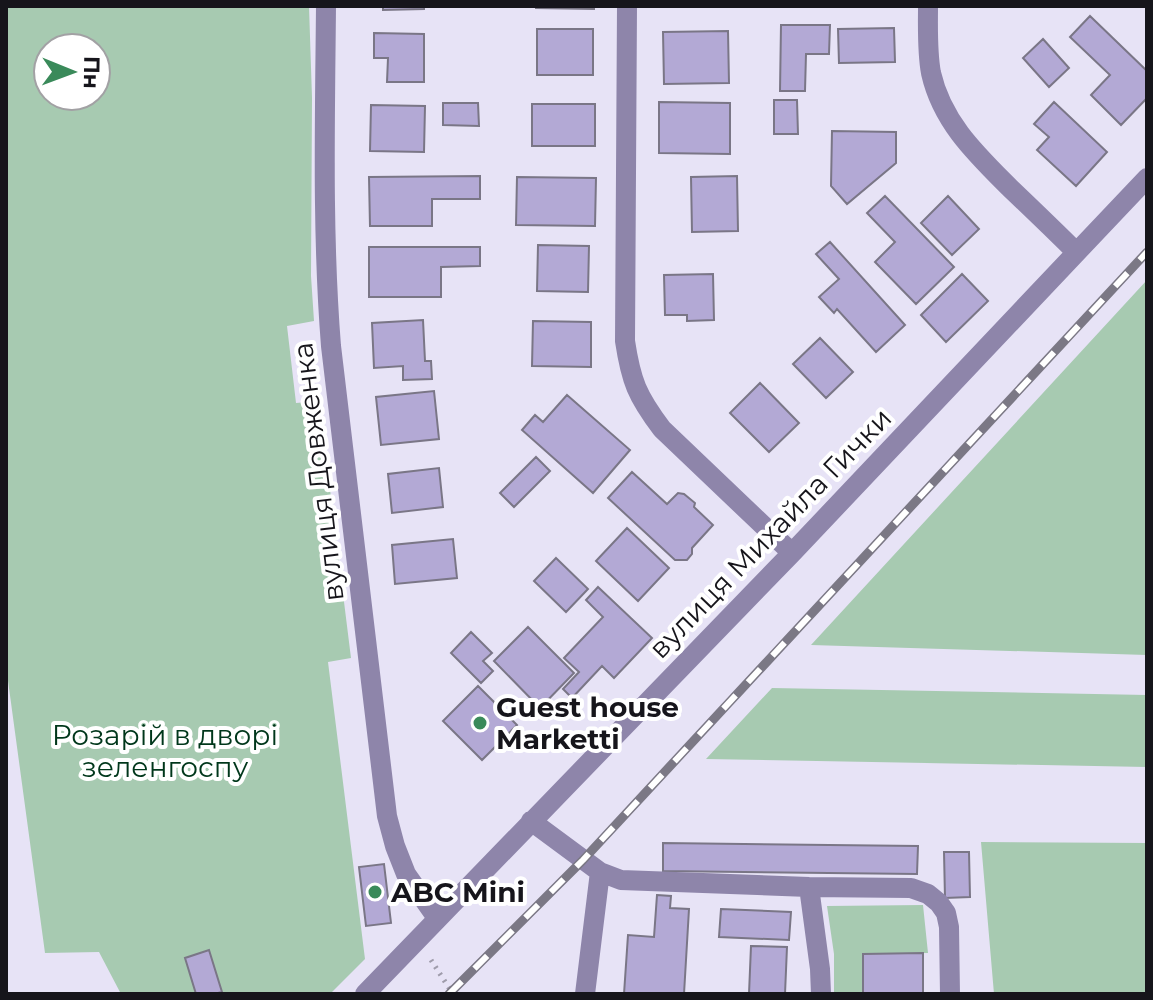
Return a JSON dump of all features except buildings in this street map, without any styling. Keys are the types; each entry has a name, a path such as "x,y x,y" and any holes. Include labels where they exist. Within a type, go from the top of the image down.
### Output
{"street":[{"name":"вулиця Довженка","path":"326,6 325,251 329,317 385,801 395,846 406,874 437,918"},
{"path":"627,6 625,341 629,368 637,391 662,429 792,553"},
{"path":"928,6 931,72 951,122 972,150 1076,252"},
{"name":"вулиця Михайла Гички","path":"365,994 792,553 1147,178"},
{"path":"531,821 600,872 621,880 911,888 928,894 946,913 950,994"},
{"path":"585,994 600,872"},
{"path":"809,887 821,994"}],"path":[{"path":"417,939 453,994"}],"green space":[{"name":"Розарій в дворі зеленгоспу","path":"6,6 309,6 314,321 287,326 296,403 319,401 351,658 328,662 365,959 330,994 121,994 99,952 45,953 6,666"},
{"path":"1147,280 1147,655 811,645"},
{"path":"772,688 1147,695 1147,767 706,759"},
{"path":"981,842 1147,843 1147,994 994,994"},
{"path":"923,905 928,953 863,954 863,994 834,994 834,954 827,906"}],"railway":[{"path":"449,994 583,860 1147,252"}],"place":[{"name":"Guest house Marketti","path":"480,723"},
{"name":"ABC Mini","path":"375,892"}]}
